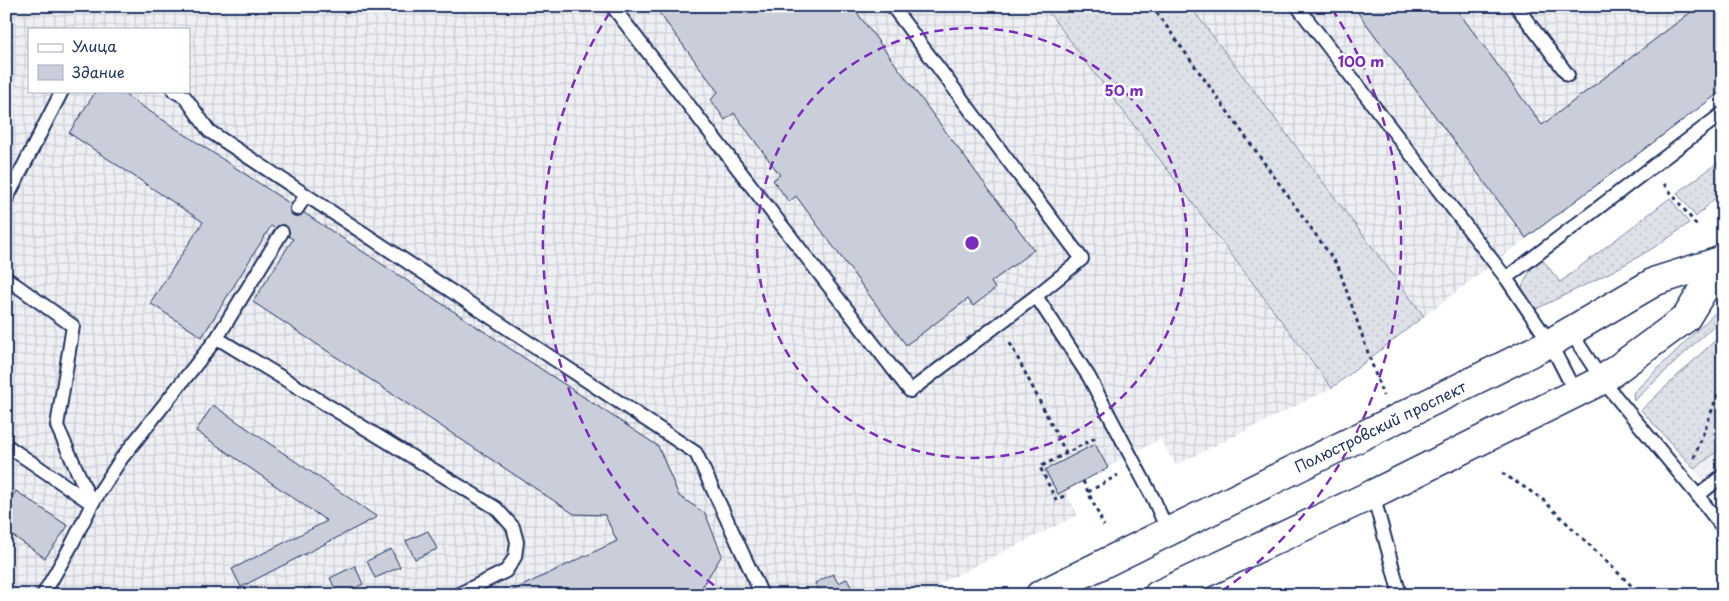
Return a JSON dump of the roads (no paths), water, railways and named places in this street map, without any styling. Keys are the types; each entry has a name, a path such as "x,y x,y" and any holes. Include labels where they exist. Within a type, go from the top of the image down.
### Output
{"main road":[{"name":"Полюстровский проспект","path":"1040,595 1560,337 1656,281 1721,259"},
{"name":"Полюстровский проспект","path":"1158,595 1373,494 1602,380 1686,318 1721,259"}],"lane":[{"path":"612,6 910,391 1000,324 1082,259 892,6"},
{"path":"1296,6 1506,278 1602,380 1723,528"},
{"path":"1516,6 1568,75"},
{"path":"6,200 61,92"},
{"path":"176,92 184,97 209,131 696,453 762,595"},
{"path":"1506,278 1723,113"},
{"path":"297,209 306,195"},
{"path":"43,595 72,546 92,504 121,459 217,338 282,232"},
{"path":"6,278 73,326 57,426 92,504"},
{"path":"1036,296 1089,377 1154,500 1168,532"},
{"path":"1560,337 1576,394"},
{"path":"217,338 496,508 513,526 517,542 515,557 506,571 457,595"},
{"path":"6,446 92,504"},
{"path":"1698,496 1723,475"},
{"path":"1373,494 1400,595"}]}
